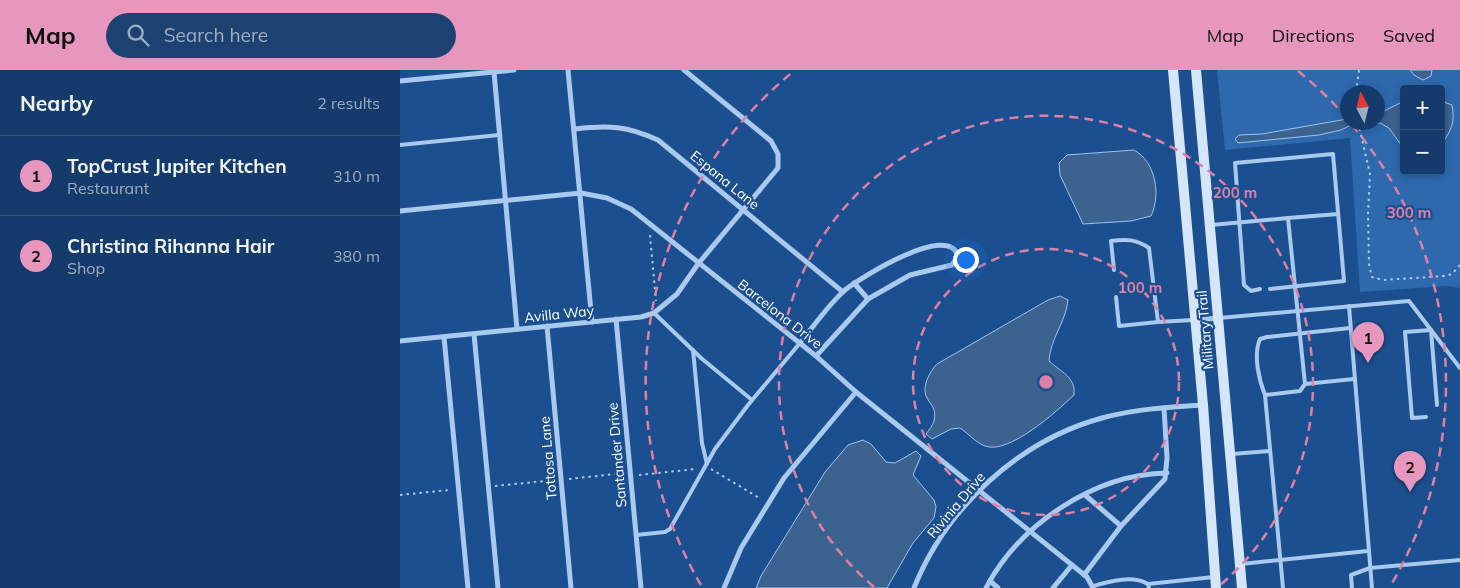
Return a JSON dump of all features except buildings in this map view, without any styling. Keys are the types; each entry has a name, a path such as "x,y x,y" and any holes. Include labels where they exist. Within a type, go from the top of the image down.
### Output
{"main road":[{"name":"Military Trail","path":"1173,70 1196,320 1216,588"},
{"name":"Military Trail","path":"1196,70 1242,588"}],"street":[{"path":"400,81 514,70"},
{"path":"568,70 592,322"},
{"path":"654,313 677,294 698,264 778,168 778,154 771,141 684,70"},
{"path":"494,72 517,329"},
{"name":"Espana Lane","path":"575,129 607,126 623,127 658,140 843,292"},
{"name":"Barcelona Drive","path":"400,210 581,193 607,198 631,208 1084,575 1093,587"},
{"path":"800,343 843,292 878,267 916,251 945,245 950,246 957,252 957,260 952,265 910,275 868,299 816,356"},
{"path":"854,283 868,299"},
{"name":"Avilla Way","path":"400,341 592,322 654,313"},
{"path":"1196,320 1218,318"},
{"name":"Santander Drive","path":"616,319 641,588"},
{"name":"Tottosa Lane","path":"547,326 571,588"},
{"path":"474,334 498,588"},
{"path":"444,336 468,588"},
{"path":"724,588 741,548 784,478 856,392"},
{"name":"Rivinia Drive","path":"914,588 932,551 978,491 1006,466 1040,444 1100,418 1132,411 1203,405"},
{"path":"1084,575 1121,526 1165,479 1167,473 1164,408"},
{"path":"986,588 1029,531 1047,517 1084,496 1126,479 1167,473"},
{"path":"1084,496 1121,526"},
{"path":"1053,588 1072,566"},
{"path":"990,581 998,588"}],"lane":[{"path":"400,145 500,135"},
{"path":"1260,289 1251,291 1244,285 1235,163 1333,154 1344,281 1270,289"},
{"path":"1210,225 1338,214"},
{"path":"1265,395 1300,391 1305,384 1288,218"},
{"path":"1114,270 1111,241 1130,239 1140,242 1149,248 1158,322"},
{"path":"1116,298 1119,326 1196,320"},
{"path":"1218,318 1409,301 1460,368"},
{"path":"1348,306 1372,588"},
{"path":"654,313 693,350 752,400"},
{"path":"1283,588 1265,395 1260,383 1257,346 1260,339 1350,328"},
{"path":"1431,330 1438,405"},
{"path":"1426,417 1412,418 1405,332 1431,330"},
{"path":"636,535 665,532 670,529 721,441 752,400 800,343"},
{"path":"693,350 702,443 708,466"},
{"path":"1305,384 1354,379"},
{"path":"1230,454 1270,451"},
{"path":"1240,564 1368,551"},
{"path":"1352,588 1351,575 1370,568 1460,560"},
{"path":"1093,587 1108,582 1138,579 1148,586 1215,577"}],"path":[{"path":"1357,85 1359,70"},
{"path":"1360,130 1370,174 1368,214 1369,264 1372,277 1382,280 1444,276 1452,274 1460,265"},
{"path":"650,235 656,301"},
{"path":"708,466 760,499"},
{"path":"639,474 700,469"},
{"path":"569,479 625,473"},
{"path":"493,487 555,480"},
{"path":"400,495 449,490"}],"shaded area":[{"path":"1217,70 1460,70 1460,288 1447,286 1360,292 1350,138 1225,150"},
{"path":"1410,70 1432,70 1431,76 1423,80 1414,75"},
{"path":"1445,102 1452,105 1452,126 1445,139"},
{"path":"1400,103 1400,143 1389,128 1385,126 1385,110"},
{"path":"1340,120 1341,130 1319,135 1238,143 1235,139 1239,135 1262,134"},
{"path":"1134,150 1147,162 1152,171 1156,199 1151,216 1131,221 1083,224 1060,175 1059,163 1067,155"},
{"path":"1060,296 1068,300 1067,308 1052,345 1049,361 1070,379 1073,384 1074,395 1045,421 1007,444 995,447 985,446 978,443 960,428 951,429 932,439 926,434 933,424 935,416 934,409 926,396 925,388 929,375 937,364 1048,300"},
{"path":"863,440 871,444 886,462 895,463 916,451 921,456 913,475 934,500 936,507 934,518 913,543 887,588 756,588 761,576 825,472 848,445"}],"place":[{"name":"TopCrust Jupiter Kitchen","path":"1368,363"},
{"name":"Christina Rihanna Hair","path":"1410,492"}]}
